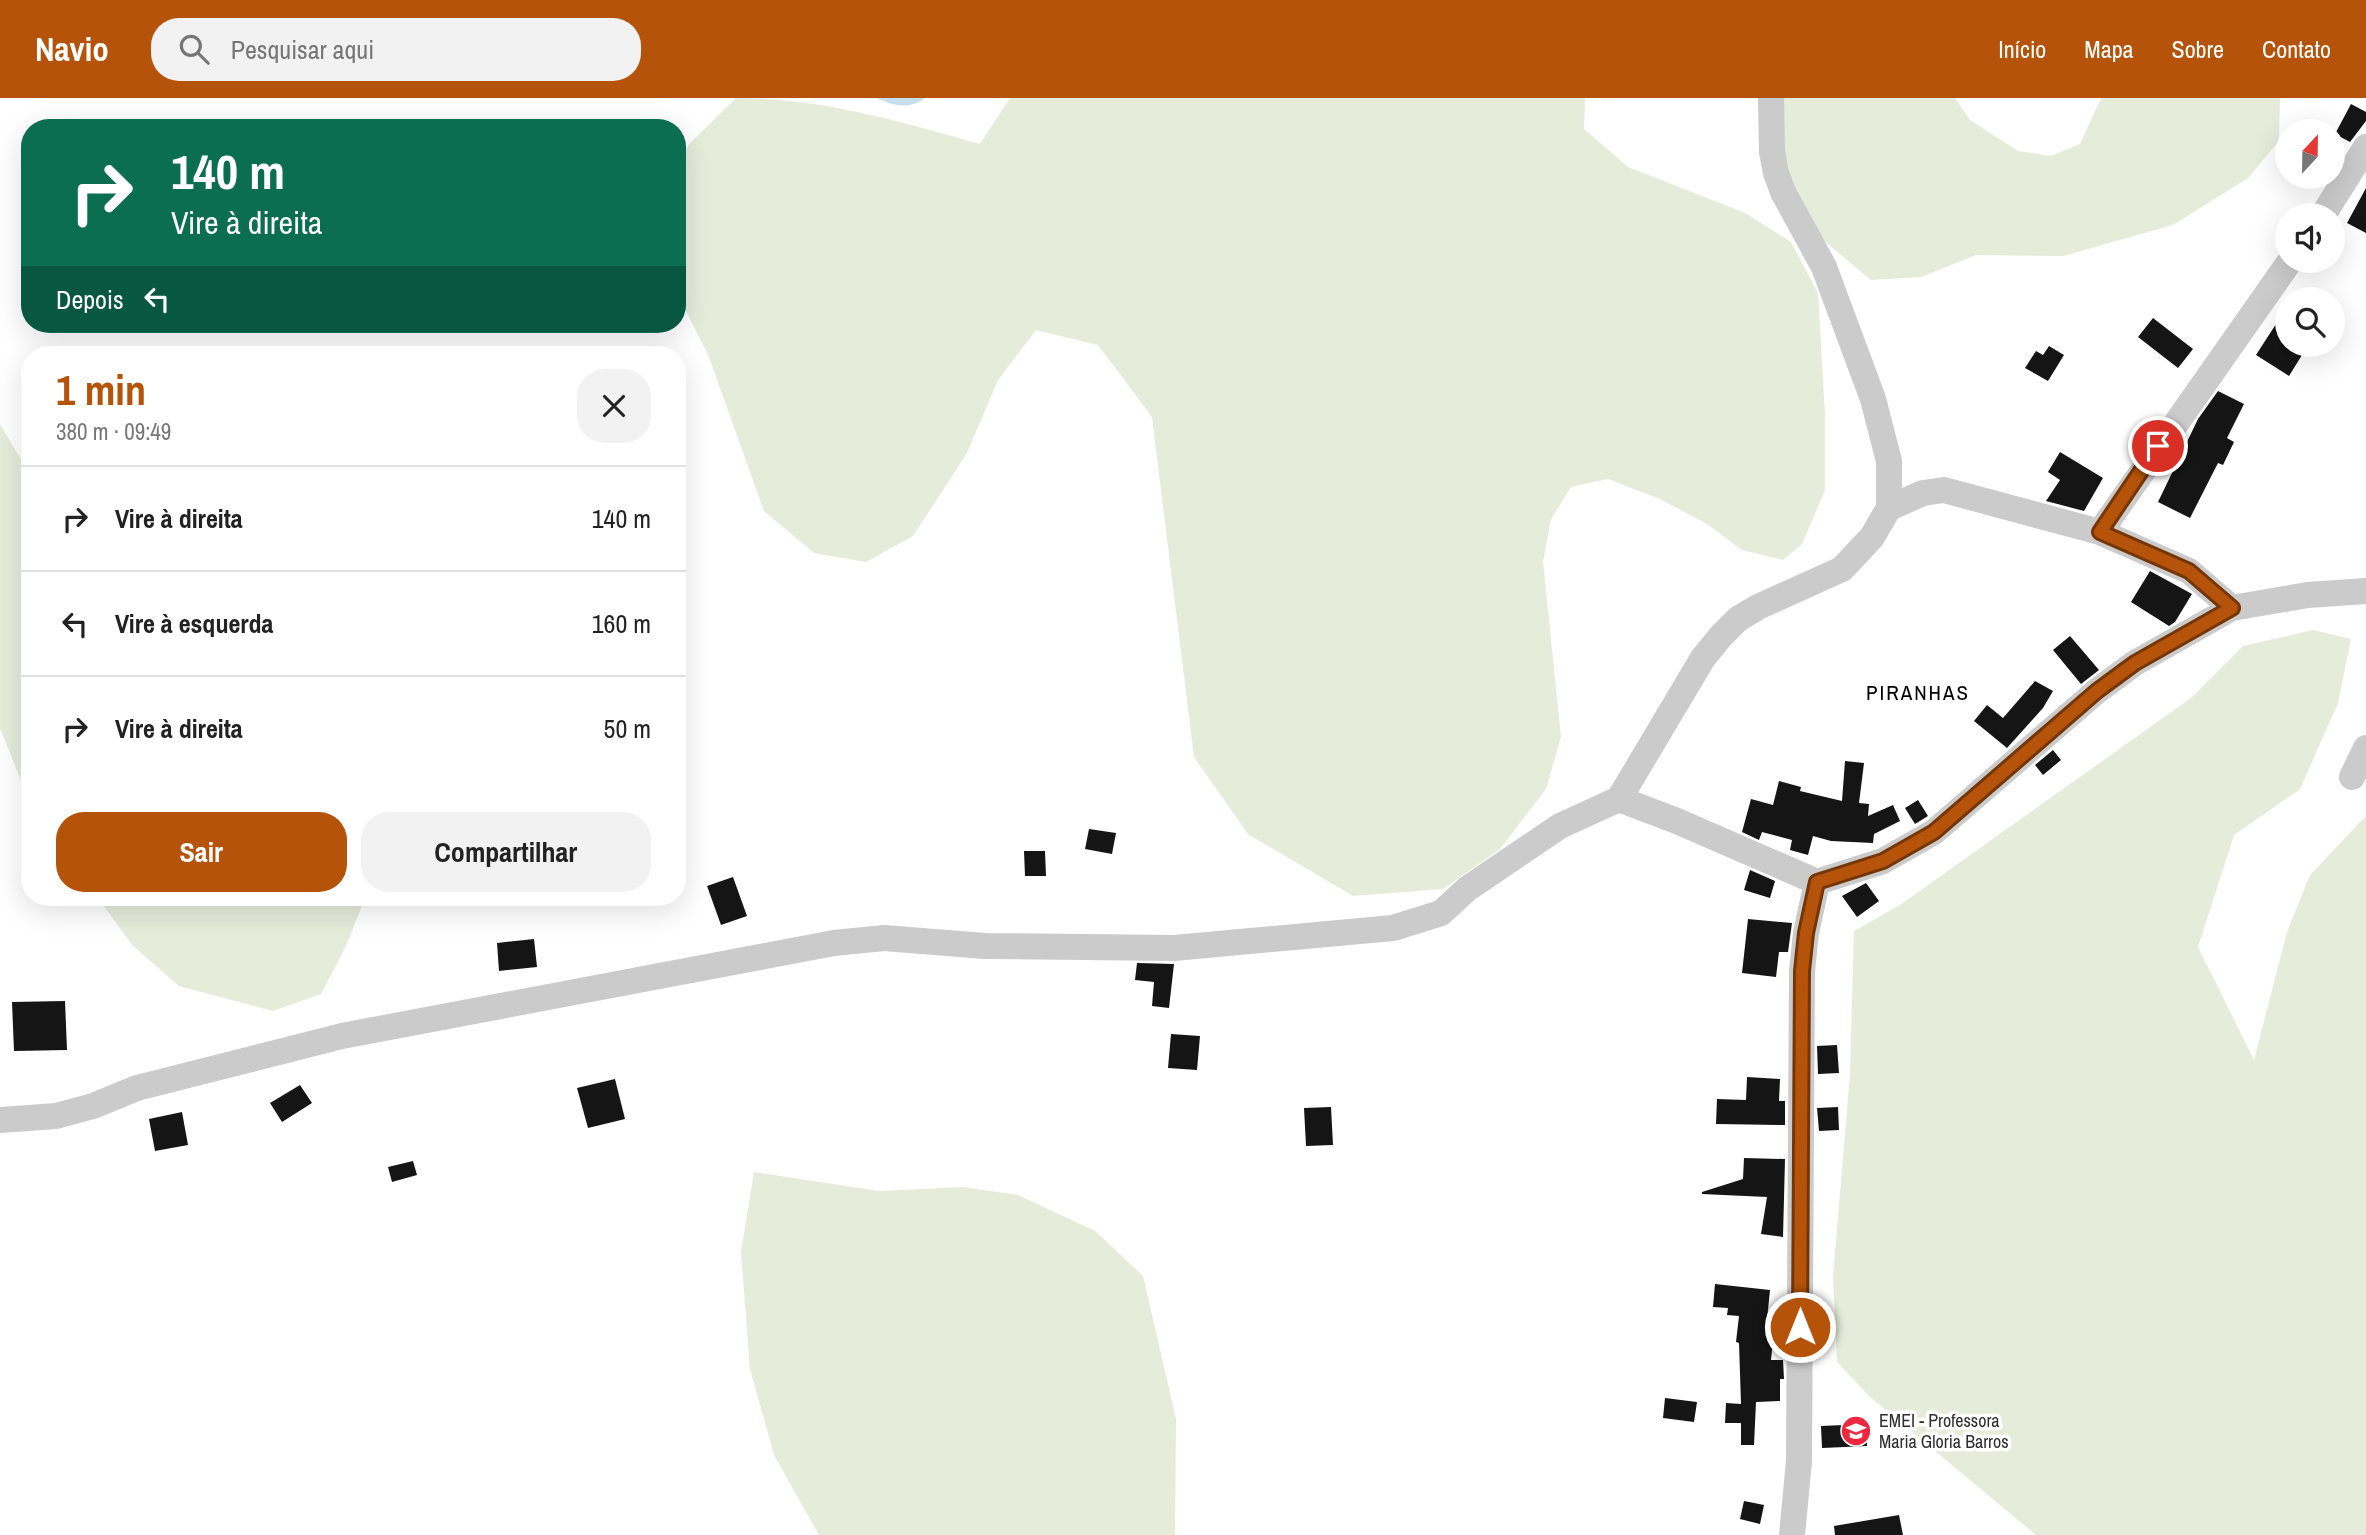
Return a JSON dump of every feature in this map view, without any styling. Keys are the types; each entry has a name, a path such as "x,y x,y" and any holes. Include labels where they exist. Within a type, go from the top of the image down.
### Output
{"street":[{"path":"0,1120 68,1113 136,1088 342,1036 834,943 884,938 985,946 1174,948 1393,928 1441,913 1467,889 1560,826 1619,799 1703,658 1721,635 1738,619 1758,607 1842,569 1872,537 1889,508 1889,461 1873,399 1824,267 1783,192 1776,173 1772,152 1771,98"},
{"path":"2331,203 2366,147"},
{"path":"2100,532 2282,273"},
{"path":"1889,508 1923,493 1944,490 2100,532 2189,571 2232,608"},
{"path":"1619,799 1677,821 1817,882 1883,861 1934,832 2097,691 2135,663 2232,608 2308,595 2366,590"},
{"path":"2352,777 2366,748"},
{"path":"1792,1535 1799,1461 1802,971 1806,933 1817,882"}],"green space":[{"path":"736,98 829,106 980,144 1010,98 1585,98 1584,129 1628,167 1745,213 1791,242 1818,293 1825,414 1825,490 1802,544 1783,560 1742,550 1707,524 1660,499 1608,479 1571,487 1551,519 1543,562 1561,737 1546,789 1500,849 1443,889 1353,896 1248,834 1194,757 1152,417 1098,345 1036,330 998,380 967,453 913,536 866,562 814,553 764,511 709,357 686,311 686,150"},
{"path":"1781,98 1955,98 1970,120 2018,151 2051,156 2080,144 2101,98 2280,98 2280,119 2275,119 2275,146 2248,178 2173,225 2063,256 1976,255 1921,277 1871,280 1804,224 1781,159"},
{"path":"0,424 21,460 21,780 0,728"},
{"path":"2313,630 2351,639 2338,703 2300,789 2234,835 2198,947 2254,1060 2287,932 2310,875 2366,816 2366,1535 2036,1535 1869,1396 1837,1362 1833,1277 1850,1075 1854,931 1900,905 2191,698 2243,646"},
{"path":"104,906 362,906 346,946 321,994 273,1011 179,986 132,945"},
{"path":"754,1172 879,1191 963,1187 1018,1195 1095,1231 1143,1276 1176,1419 1175,1535 819,1535 774,1455 750,1369 741,1252"}],"water":[{"path":"877,98 925,98 901,106"}],"building":[{"path":"2351,104 2366,112 2366,121 2350,142 2345,139 2343,119"},
{"path":"2366,188 2366,233 2347,223"},
{"path":"2153,318 2193,349 2178,368 2138,337"},
{"path":"2275,326 2275,357 2301,357 2289,376 2256,355"},
{"path":"2049,346 2064,355 2048,381 2025,368 2036,351 2043,355"},
{"path":"2218,391 2244,404 2227,438 2234,442 2223,465 2218,463 2190,518 2158,502 2198,419"},
{"path":"2060,452 2103,478 2084,511 2046,501 2060,480 2048,472"},
{"path":"2150,571 2192,594 2175,622 2169,626 2131,602"},
{"path":"2070,636 2099,670 2081,684 2053,650"},
{"path":"2035,681 2053,691 2043,708 2007,748 1974,721 1987,705 2003,718"},
{"path":"2053,750 2061,760 2043,775 2035,765"},
{"path":"1845,761 1864,763 1859,803 1869,804 1868,816 1893,805 1900,821 1874,834 1873,843 1831,841 1813,836 1808,855 1790,850 1792,840 1762,832 1759,840 1742,832 1751,799 1773,805 1779,781 1801,787 1800,791 1842,801"},
{"path":"1918,800 1928,816 1915,824 1905,808"},
{"path":"1089,829 1116,833 1112,854 1085,849"},
{"path":"1024,851 1045,851 1046,876 1025,876"},
{"path":"1750,870 1775,881 1770,898 1744,890"},
{"path":"733,877 747,916 721,925 707,886"},
{"path":"1866,883 1879,901 1857,917 1842,896"},
{"path":"1748,919 1792,923 1788,952 1779,952 1776,977 1742,973"},
{"path":"534,939 537,967 499,971 497,943"},
{"path":"1137,963 1174,964 1169,1008 1152,1006 1154,982 1135,980"},
{"path":"65,1001 67,1050 14,1051 12,1002"},
{"path":"1171,1034 1200,1036 1197,1070 1168,1068"},
{"path":"1837,1045 1839,1073 1818,1074 1817,1046"},
{"path":"1747,1077 1780,1079 1779,1101 1785,1101 1785,1125 1716,1124 1717,1099 1746,1100"},
{"path":"615,1079 625,1119 588,1128 577,1088"},
{"path":"300,1085 312,1103 282,1122 270,1103"},
{"path":"1331,1107 1333,1145 1306,1146 1304,1108"},
{"path":"1838,1107 1839,1130 1819,1131 1817,1108"},
{"path":"182,1112 188,1145 155,1151 149,1119"},
{"path":"1744,1158 1785,1159 1783,1237 1761,1234 1767,1197 1702,1194 1743,1179"},
{"path":"413,1161 417,1175 392,1182 388,1167"},
{"path":"1715,1284 1770,1290 1767,1320 1775,1320 1771,1360 1783,1360 1784,1379 1780,1379 1780,1401 1756,1402 1754,1445 1741,1445 1741,1423 1725,1423 1726,1403 1741,1404 1739,1343 1736,1342 1739,1316 1727,1315 1728,1308 1713,1307"},
{"path":"1665,1398 1697,1402 1694,1422 1663,1418"},
{"path":"1867,1424 1867,1446 1822,1448 1821,1426"},
{"path":"1744,1501 1764,1505 1760,1524 1740,1519"},
{"path":"1899,1515 1903,1535 1835,1535 1834,1526"}],"place":[{"name":"EMEI - Professora Maria Gloria Barros","path":"1856,1431"}],"district":[{"name":"PIRANHAS","path":"1918,693"}],"route":[{"path":"1800,1327 1802,971 1806,933 1817,882 1883,861 1934,832 2097,691 2135,663 2232,608 2189,571 2100,532 2158,446"}]}
